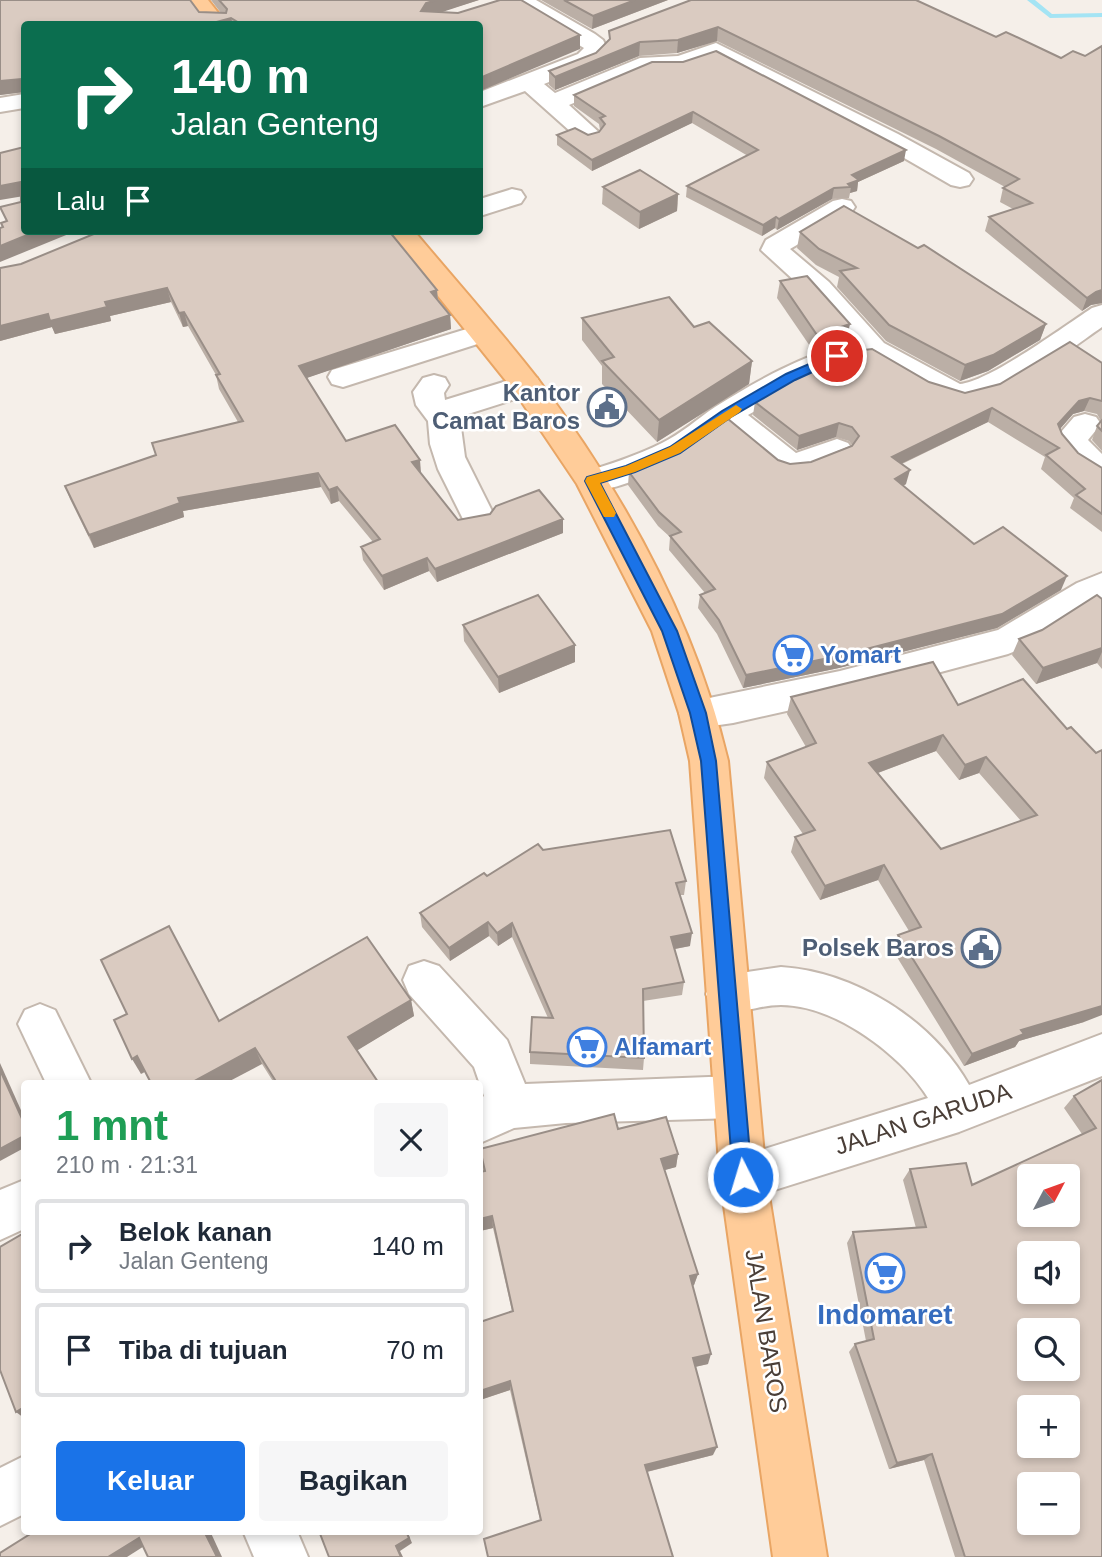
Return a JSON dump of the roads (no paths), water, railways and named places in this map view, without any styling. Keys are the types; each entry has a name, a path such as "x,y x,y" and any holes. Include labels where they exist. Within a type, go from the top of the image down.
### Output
{"main road":[{"path":"196,0 214,21"},
{"name":"JALAN BAROS","path":"403,235 526,385 592,481 670,631 698,713 709,761 743,1177 800,1557"}],"street":[{"path":"483,99 586,59 596,50 595,45 589,41 509,1"},
{"path":"589,41 612,32"},
{"path":"554,102 648,63 681,63 716,50 889,139 960,179"},
{"path":"526,82 554,102 589,135"},
{"path":"0,105 21,102"},
{"path":"483,219 512,197"},
{"path":"842,207 785,239 775,250 819,288 874,350 949,391 972,394 1022,367 1102,313"},
{"path":"343,377 483,333"},
{"path":"592,481 631,469 675,450 727,414 818,363 855,351 874,350"},
{"path":"434,385 428,392 431,405 444,418"},
{"path":"478,517 456,476 447,450 443,437 444,418 454,408 526,385"},
{"path":"727,414 788,464 796,465 837,450"},
{"path":"1085,424 1071,439 1073,446 1102,470"},
{"path":"698,713 733,709 839,685 1007,641 1031,630 1061,608 1102,586"},
{"path":"424,980 491,1055 495,1114 566,1102 735,1097"},
{"path":"727,994 782,986 827,993 874,1019 905,1043 937,1073 959,1110"},
{"path":"40,1024 68,1080"},
{"name":"JALAN GARUDA","path":"743,1177 959,1110 1102,1055"},
{"path":"0,1216 21,1205"},
{"path":"0,1499 21,1485"},
{"path":"272,1535 281,1557"}],"waterway":[{"path":"1031,0 1050,16 1102,15"}],"place":[{"name":"Kantor Camat Baros","path":"607,407"},
{"name":"Yomart","path":"793,655"},
{"name":"Polsek Baros","path":"981,948"},
{"name":"Alfamart","path":"587,1047"},
{"name":"Indomaret","path":"885,1273"}]}
